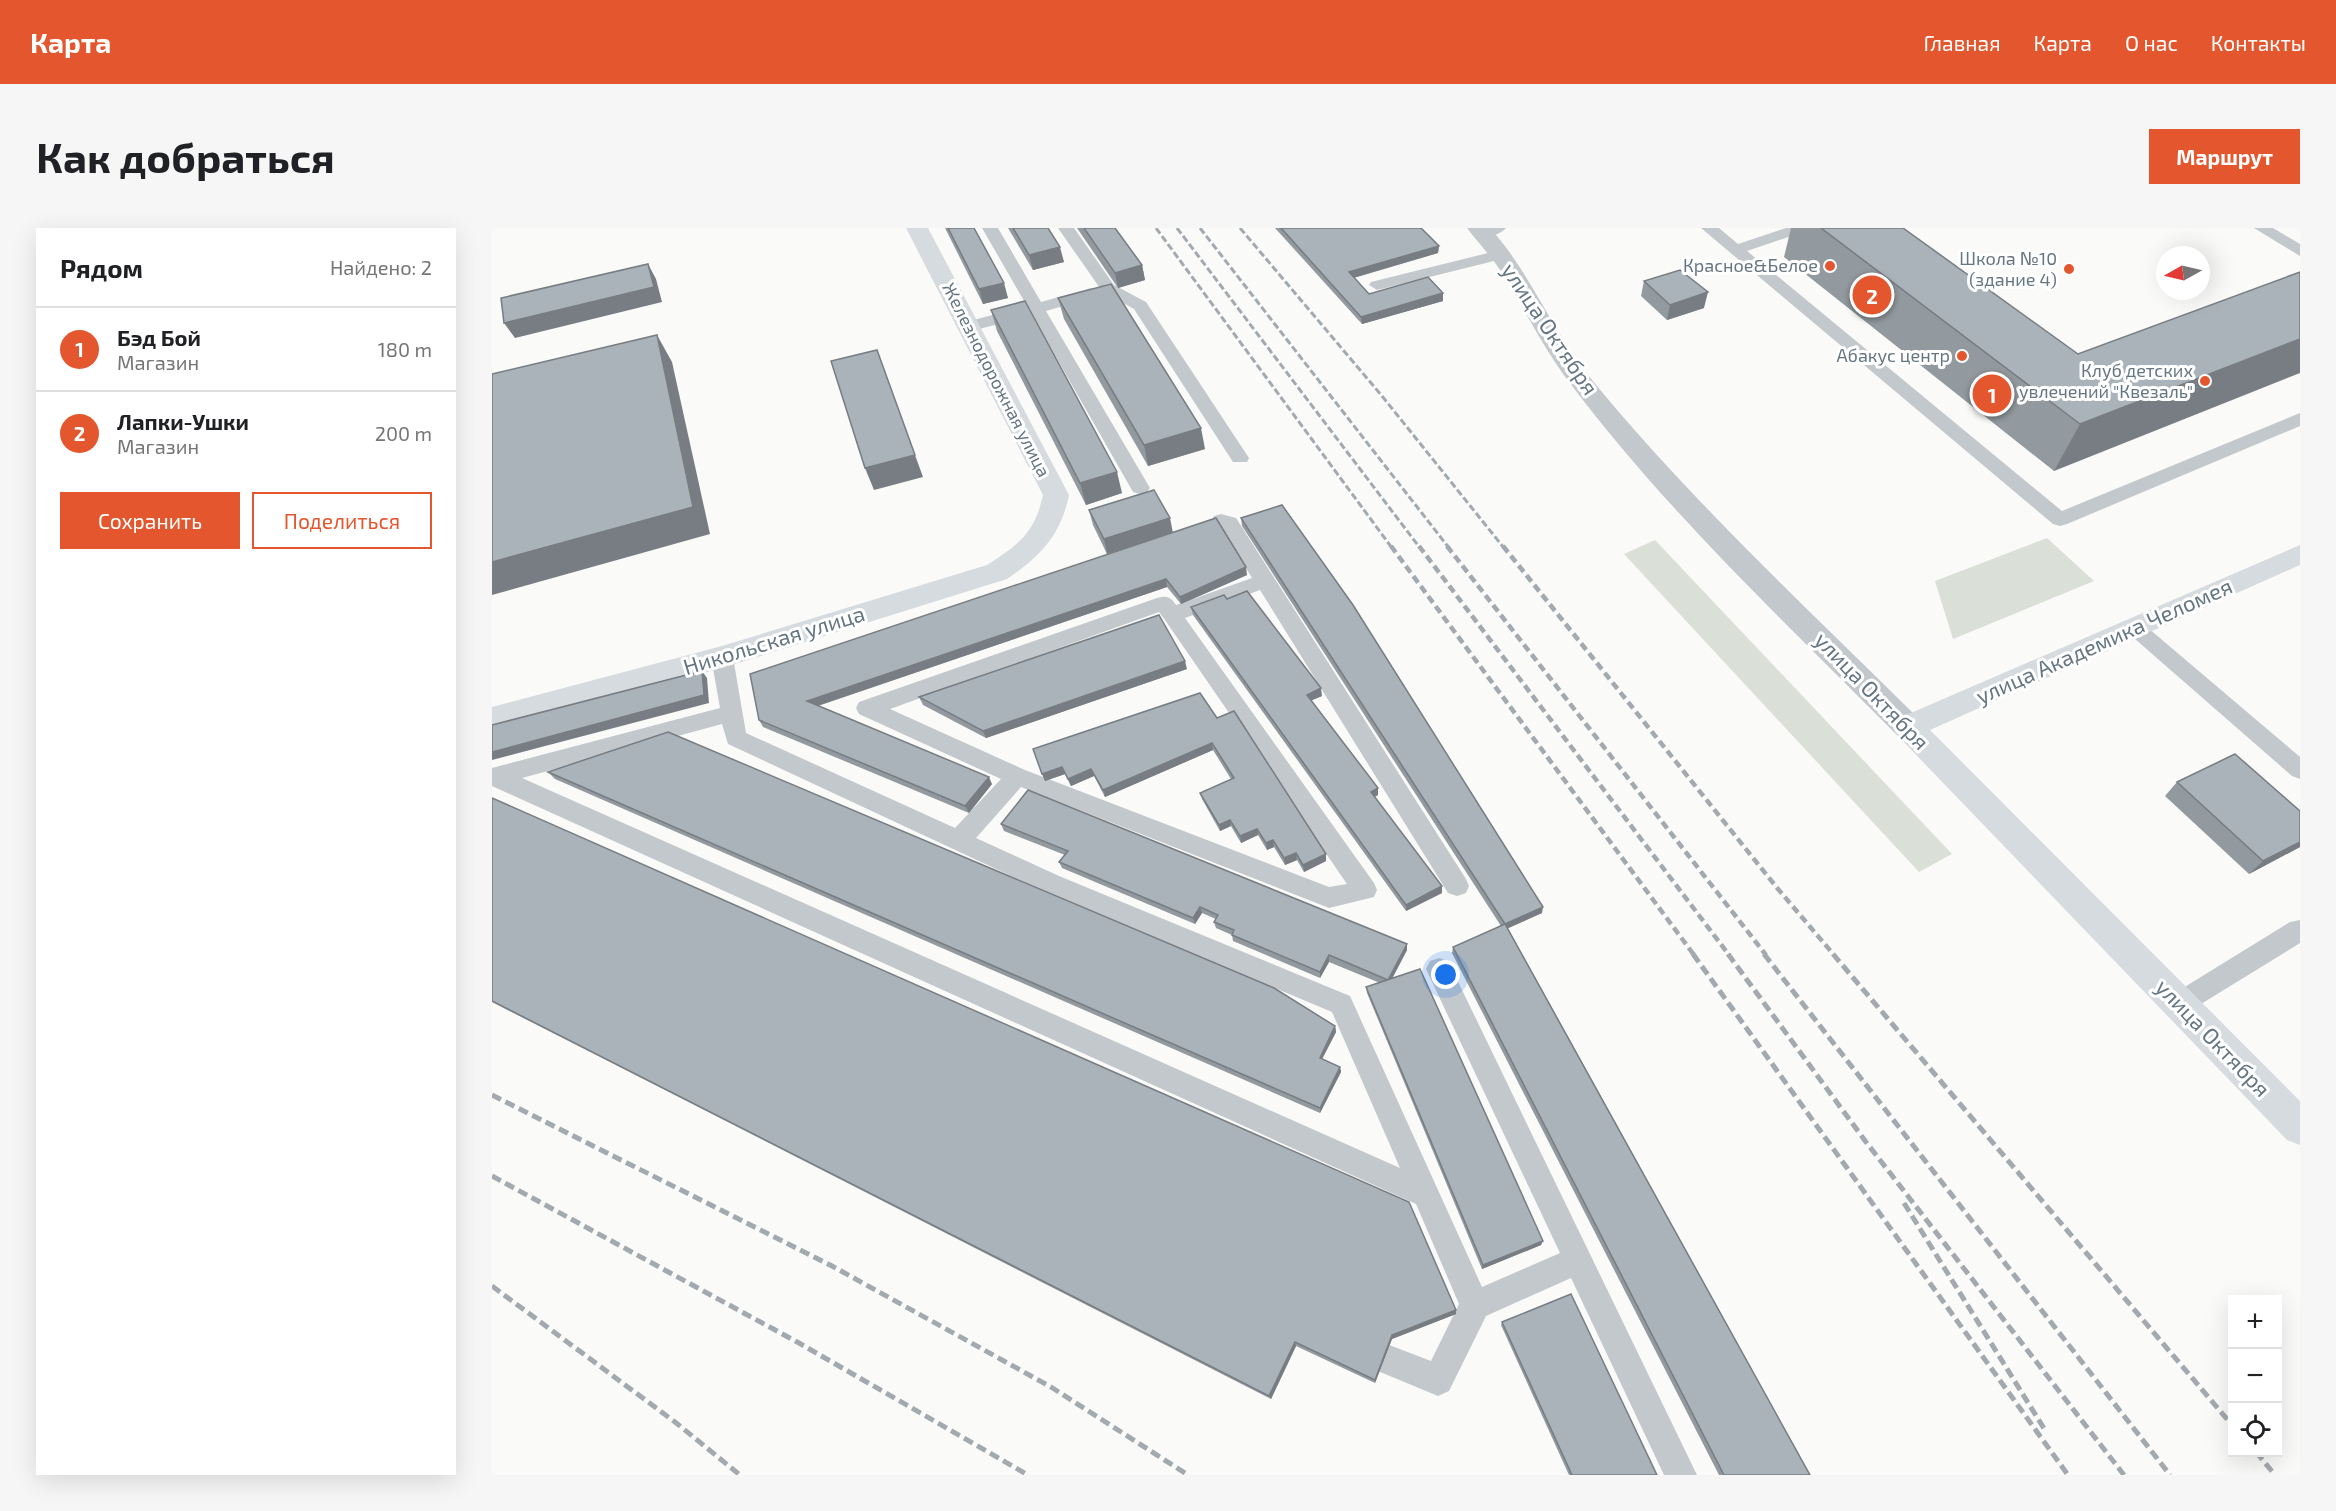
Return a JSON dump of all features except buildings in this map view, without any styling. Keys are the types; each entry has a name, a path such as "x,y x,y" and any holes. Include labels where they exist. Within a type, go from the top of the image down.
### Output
{"street":[{"name":"Железнодорожная улица","path":"917,228 1056,495 1053,515 1044,534"},
{"name":"улица Октября","path":"1486,230 1500,255 1525,290 1543,326 1577,377 1649,462 2300,1127"},
{"name":"Никольская улица","path":"492,719 722,657 997,572 1022,556 1044,534"},
{"name":"улица Академика Челомея","path":"1908,727 2299,556"}],"lane":[{"path":"990,228 1140,488"},
{"path":"1066,228 1108,288 1140,306 1240,458"},
{"path":"1709,228 2060,519 2300,419"},
{"path":"1736,250 1801,228"},
{"path":"2262,228 2300,251"},
{"path":"1377,285 1500,255"},
{"path":"968,327 1108,288"},
{"path":"1221,521 1229,524 1457,886"},
{"path":"1172,615 1264,581"},
{"path":"1164,603 1365,890 1329,898 1017,776 867,708 1164,603"},
{"path":"2134,627 2300,770"},
{"path":"722,657 736,738 1050,883 1341,1004 1475,1305"},
{"path":"493,776 732,713"},
{"path":"493,776 1425,1194"},
{"path":"958,840 1017,776"},
{"path":"2179,1004 2299,930"},
{"path":"1439,969 1681,1475"},
{"path":"1384,1358 1438,1380 1475,1305 1578,1260"}],"shaded area":[{"path":"2047,538 2094,581 1953,639 1935,581"},
{"path":"1655,540 1952,854 1919,872 1624,554"}],"railway":[{"path":"1156,228 1392,548"},
{"path":"1177,228 1420,548"},
{"path":"1200,228 1449,548"},
{"path":"1240,228 1382,396 1504,548"},
{"path":"1391,546 1694,955"},
{"path":"1419,546 1729,955"},
{"path":"1447,546 1766,955"},
{"path":"1503,546 1778,889 1834,955"},
{"path":"1693,954 2068,1475"},
{"path":"1728,954 1866,1142 2124,1475"},
{"path":"1764,954 2170,1475"},
{"path":"1833,954 2228,1420"},
{"path":"492,1095 832,1266 1051,1387 1188,1475"},
{"path":"492,1176 799,1343 1028,1475"},
{"path":"1904,1203 2045,1430"},
{"path":"492,1286 675,1422 740,1475"},
{"path":"2260,1457 2275,1475"}],"place":[{"name":"Красное&Белое","path":"1830,266"},
{"name":"Школа №10 (здание 4)","path":"2069,269"},
{"name":"Лапки-Ушки","path":"1872,295"},
{"name":"Абакус центр","path":"1962,356"},
{"name":"Клуб детских увлечений \"Квезаль\"","path":"2205,381"},
{"name":"Бэд Бой","path":"1992,394"}]}
